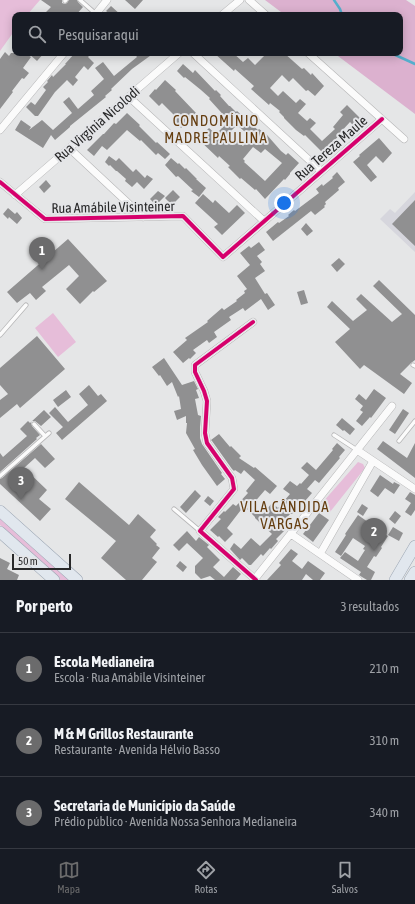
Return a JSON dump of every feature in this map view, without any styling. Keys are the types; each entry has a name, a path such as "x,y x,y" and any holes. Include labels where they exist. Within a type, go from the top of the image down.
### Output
{"main road":[{"path":"0,511 77,580"},
{"path":"0,532 54,580"},
{"path":"395,580 415,546"},
{"path":"410,580 415,572"}],"street":[{"path":"98,12 107,0"},
{"path":"226,12 240,0"},
{"path":"249,0 263,12"},
{"path":"0,130 62,56"},
{"name":"Rua Virgínia Nicolodi","path":"16,195 176,56"},
{"path":"196,56 321,172"},
{"path":"311,56 404,139"},
{"path":"129,96 264,221"},
{"name":"Rua Tereza Maule","path":"223,257 382,119"},
{"path":"69,148 143,217"},
{"name":"Rua Amábile Visinteiner","path":"0,182 45,219 183,216 223,257"},
{"path":"253,322 195,365 195,372 207,401 205,433 207,443 232,478 234,489 200,531 255,580 392,406"},
{"path":"357,450 415,489"},
{"path":"320,554 373,461"},
{"path":"291,534 358,580"}],"lane":[{"path":"80,0 94,12"},
{"path":"0,335 26,305"},
{"path":"399,441 415,421"},
{"path":"34,424 45,436"},
{"path":"0,476 49,433"},
{"path":"334,434 357,450"},
{"path":"174,509 200,531"}],"shaded area":[{"path":"0,0 40,0 30,12 12,12 12,34 0,51"},
{"path":"265,0 406,0 415,6 415,114 338,56 403,56 403,12 281,12"},
{"path":"415,192 415,252 380,219 390,209 395,213"},
{"path":"53,313 76,342 58,357 35,328"},
{"path":"358,462 363,464 365,468 330,512 324,509 322,503"},
{"path":"0,518 69,580 60,580 0,525"}],"building":[{"path":"41,0 62,0 62,3 65,4 69,0 77,0 83,7 79,12 46,12 51,7"},
{"path":"125,0 143,0 135,9"},
{"path":"111,6 118,12 107,12 106,11"},
{"path":"5,52 9,56 12,53 12,56 31,57 23,68 29,73 24,79 22,78 0,109 0,59"},
{"path":"31,56 41,56 37,61"},
{"path":"72,56 89,56 88,57 94,63 88,70 84,66 75,77 78,80 73,86 67,80 55,92 38,116 35,116 26,107 31,102 35,105 46,90 43,87 48,82 47,81 52,75 53,77"},
{"path":"136,56 150,56 132,69 111,89 112,90 105,96 106,97 55,140 51,135 43,148 15,130 21,120 31,127 29,130 42,120 53,130 72,113 63,102 69,97 78,109 94,95 91,91 104,79 95,68 103,62 114,76 137,57"},
{"path":"217,56 236,56 243,62 248,58 255,65 264,56 287,56 302,69 304,68 311,75 312,73 324,86 315,96 308,90 306,91 293,78 289,82 282,75 270,88 278,96 283,91 296,103 300,99 306,104 298,113 307,121 310,118 316,123 310,129 322,141 335,129 333,127 343,115 340,112 347,105 360,118 353,125 350,122 339,134 340,135 322,152 305,135 304,136 296,130 284,118 279,112 280,111 270,103 269,105 251,89 254,86 235,69 234,71"},
{"path":"183,64 193,73 195,70 215,91 216,90 221,95 220,96 229,106 236,112 237,111 258,130 259,129 267,135 281,151 286,155 288,153 299,163 285,180 284,179 265,199 256,189 255,190 241,178 240,179 228,167 230,166 219,156 218,158 198,139 209,128 216,134 229,121 209,99 210,98 177,71","holes":["237,125 251,137 243,146 228,134","253,147 261,153 265,149 282,163 265,181 244,162 245,161 243,159"]},
{"path":"165,80 196,113 181,128 174,120 176,117 162,103 159,106 149,96"},
{"path":"127,113 156,143 157,142 170,154 165,159 158,153 156,155 141,140 140,141 127,130 107,150 102,146 94,156 87,150 114,123 116,124"},
{"path":"379,138 392,153 383,163 376,156 367,165 377,177 371,182 353,162"},
{"path":"109,156 116,161 119,158 133,172 136,169 145,178 147,175 153,179 144,189 137,182 132,187 125,181 126,179 105,162"},
{"path":"171,158 185,169 186,168 206,188 199,197 165,165"},
{"path":"337,172 345,182 338,188 339,190 325,202 325,207 315,215 311,211 273,241 266,232 319,193 316,189 322,184 323,186 333,178 332,177"},
{"path":"46,180 51,186 44,193 39,187"},
{"path":"173,190 180,197 172,205 165,198"},
{"path":"158,191 165,196 156,205 150,199"},
{"path":"203,194 213,203 215,200 229,213 237,205 245,213 222,235 214,227 218,224 195,203"},
{"path":"415,200 415,246 392,224"},
{"path":"8,208 15,214 17,212 22,218 17,224 3,214"},
{"path":"306,223 313,231 307,236 301,229"},
{"path":"68,239 107,281 94,292 93,291 80,304 66,289 79,276 69,265 42,287 46,291 36,300 30,293 17,303 7,292"},
{"path":"259,242 265,250 257,256 262,262 260,264 265,271 255,278 265,294 267,293 275,305 268,310 261,299 245,311 243,308 229,317 231,320 214,332 217,337 209,343 207,340 193,350 196,353 183,363 173,352 187,340 185,338 208,322 207,321 222,308 224,310 245,293 244,291 247,289 237,276 250,265 240,253 249,246 251,248"},
{"path":"339,258 345,264 337,272 331,265"},
{"path":"379,280 415,315 415,360 400,374 412,383 404,394 364,365 360,369 335,342 350,329 327,307 332,301 353,321 367,310 356,299 361,294 392,322 402,314 373,286"},
{"path":"304,290 308,303 301,305 297,292"},
{"path":"37,336 65,369 20,408 17,404 0,418 0,400 8,394 0,385 0,368"},
{"path":"164,358 182,385 194,381 198,389 196,390 199,398 195,399 198,415 201,416 200,438 202,444 225,479 217,486 193,450 195,449 186,433 186,416 177,420 174,411 181,409 179,396 178,397 172,382 167,386 160,375 159,376 152,367"},
{"path":"89,385 98,396 101,394 107,401 62,440 56,433 63,427 49,413 55,407 68,422 88,405 79,394"},
{"path":"374,389 386,398 371,418 370,417 362,426 356,421 363,412 360,410 363,406 355,399 359,394 366,400"},
{"path":"66,390 71,397 58,407 53,400"},
{"path":"403,409 409,413 395,434 389,430"},
{"path":"44,410 51,417 41,426 35,421 32,421"},
{"path":"342,418 355,429 350,435 336,425"},
{"path":"28,421 30,423 32,421 32,426 40,435 0,472 0,453 3,457 27,436 20,429"},
{"path":"219,434 230,447 231,446 241,456 239,458 254,468 255,467 277,486 270,494 265,490 253,504 263,514 272,503 278,508 290,494 283,489 290,481 297,486 300,483 301,484 309,475 301,468 307,462 316,470 337,443 345,450 319,483 315,480 307,489 312,493 282,523 287,528 276,539 278,541 263,556 261,554 251,565 249,565 242,558 240,560 230,549 234,543 241,549 251,538 260,546 272,534 244,506 227,528 233,534 225,542 210,530 221,519 218,517 224,511 225,512 233,504 236,506 248,493 246,491 255,480 244,470 241,474 232,469 211,440"},
{"path":"383,441 407,458 415,443 415,478 377,449"},
{"path":"41,444 55,459 45,468 35,458 24,468 47,490 39,499 51,509 40,521 0,484 0,479"},
{"path":"380,475 393,484 394,482 400,485 394,494 385,488 378,497 370,491"},
{"path":"79,482 129,525 138,514 156,530 150,537 160,548 152,558 157,562 142,580 126,580 101,558 116,541 65,499"},
{"path":"195,490 201,496 186,513 180,507"},
{"path":"410,492 415,495 415,510 411,516 405,512 411,503 405,499"},
{"path":"208,496 214,501 210,506 204,501"},
{"path":"362,504 368,508 363,516 357,512"},
{"path":"395,511 401,516 395,524 389,519"},
{"path":"319,513 329,520 313,542 303,534"},
{"path":"358,515 375,527 374,528 388,536 376,557 374,556 367,567 375,572 371,580 367,580 359,575 361,572 340,558 345,552 358,561 365,550 363,549 365,546 353,538 341,556 335,552"},
{"path":"393,527 403,533 399,541 388,535"},
{"path":"187,531 196,541 199,537 209,545 207,547 220,560 213,567 224,577 233,567 241,574 236,580 215,580 210,576 201,579 195,573 195,566 203,558 187,543 179,551 173,545"},
{"path":"291,549 298,554 292,561 302,569 308,561 325,573 320,580 313,580 306,574 302,580 267,580 281,565 279,563"},
{"path":"0,558 10,563 7,569 19,575 17,580 0,580"},
{"path":"180,561 187,567 183,572 176,566"}],"waterway":[{"path":"334,0 341,12"},
{"path":"398,56 415,64"}],"cycle path":[{"path":"0,182 45,219 183,216 223,257 382,119"},
{"path":"253,322 195,365 195,372 207,401 205,433 207,443 232,478 234,489 200,531 256,580"}],"place":[{"name":"Escola Medianeira","path":"42,270"},
{"name":"Secretaria de Município da Saúde","path":"21,500"},
{"name":"M & M Grillos Restaurante","path":"374,551"}],"district":[{"name":"CONDOMÍNIO MADRE PAULINA","path":"216,130"},
{"name":"VILA CÂNDIDA VARGAS","path":"285,516"}]}
